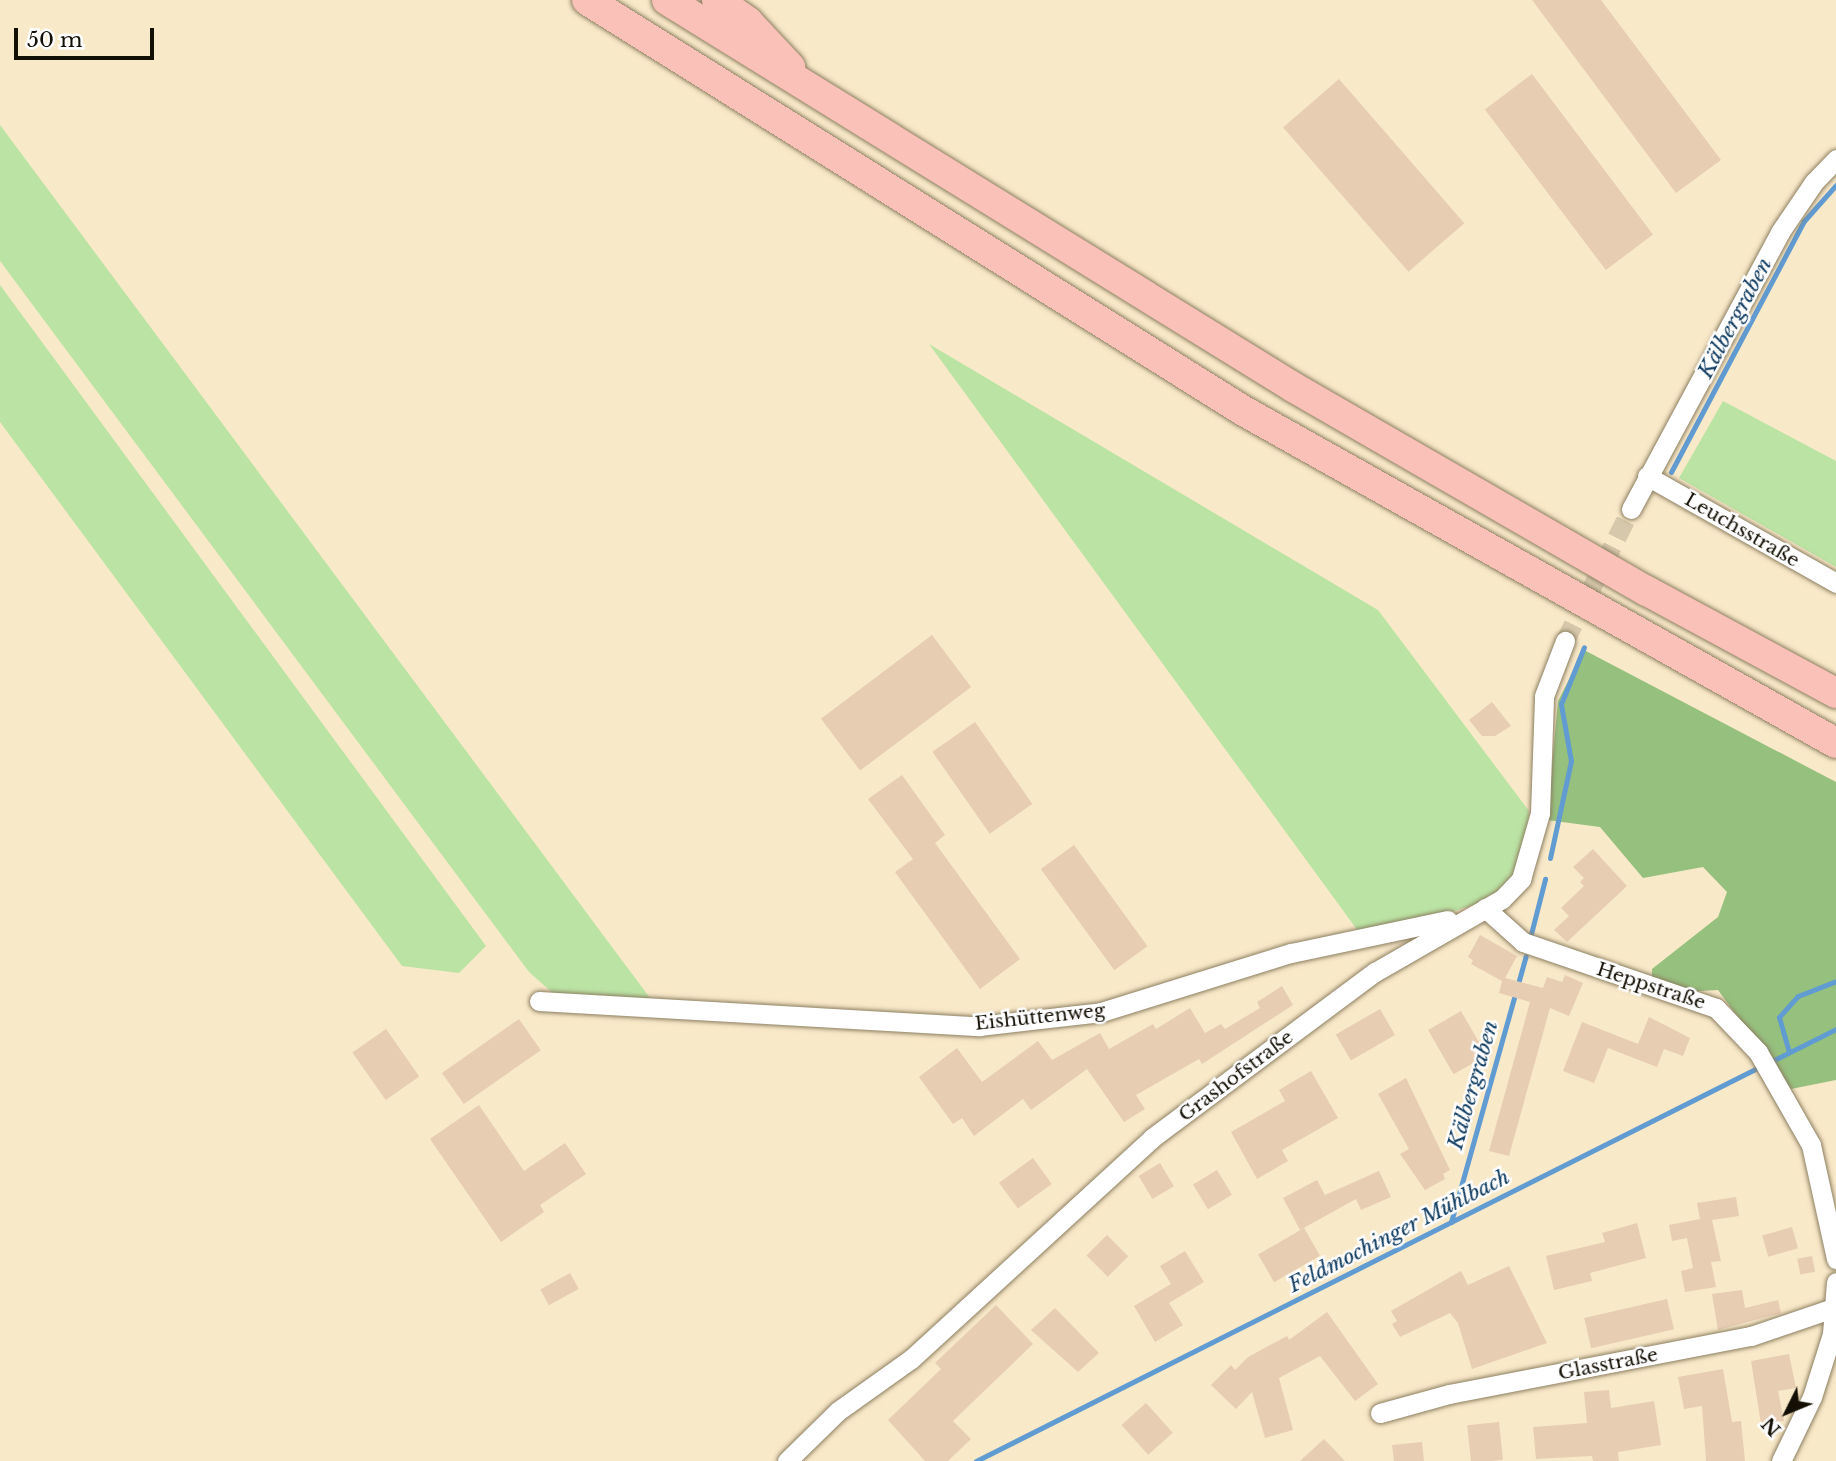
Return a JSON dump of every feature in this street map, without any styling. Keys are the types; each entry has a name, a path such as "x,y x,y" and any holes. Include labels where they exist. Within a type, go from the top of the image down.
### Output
{"highway":[{"path":"587,0 1242,410 1836,743"},
{"path":"667,0 819,98 1293,387 1647,591 1836,693"},
{"path":"717,0 748,22 819,98"}],"street":[{"path":"1631,509 1780,232 1814,182 1836,159"},
{"name":"Leuchsstraße","path":"1647,476 1836,583"},
{"name":"Grashofstraße","path":"787,1461 838,1411 911,1359 1152,1138 1375,972 1502,900 1521,879 1540,813 1544,696 1566,641"},
{"name":"Eishüttenweg","path":"539,1001 979,1026 1101,1012 1290,953 1410,930 1485,908"},
{"name":"Heppstraße","path":"1485,908 1523,942 1716,1008 1758,1052 1811,1145 1836,1259"},
{"path":"1781,1461 1812,1397 1832,1334 1836,1282"},
{"name":"Glasstraße","path":"1380,1413 1449,1394 1751,1336 1835,1307"}],"green space":[{"path":"0,125 653,1002 555,995 529,972 0,261"},
{"path":"0,285 486,946 459,973 402,966 0,422"},
{"path":"929,344 1378,610 1529,811 1528,837 1517,869 1499,890 1476,904 1433,918 1358,931"},
{"path":"1723,401 1836,461 1836,567 1679,478"},
{"path":"1584,650 1836,782 1836,1080 1791,1089 1718,990 1682,992 1652,978 1652,969 1718,917 1727,892 1703,867 1643,878 1600,827 1547,820 1558,701"}],"building":[{"path":"1532,0 1601,0 1721,160 1676,193"},
{"path":"1532,74 1653,235 1606,270 1485,110"},
{"path":"1339,79 1464,223 1408,272 1283,128"},
{"path":"932,635 971,687 860,771 821,719"},
{"path":"1492,702 1511,726 1495,736 1482,736 1469,720"},
{"path":"975,722 1032,804 990,834 932,752"},
{"path":"902,775 945,835 935,843 1020,959 980,989 895,872 913,859 868,799"},
{"path":"1074,845 1147,946 1114,970 1041,869"},
{"path":"1593,849 1627,886 1567,942 1554,930 1569,916 1561,908 1584,886 1580,882 1584,878 1573,867"},
{"path":"1480,935 1517,956 1505,978 1543,988 1547,977 1562,982 1565,975 1583,983 1569,1016 1550,1008 1509,1156 1489,1151 1530,1002 1499,993 1502,981 1471,964 1473,960 1468,957"},
{"path":"1282,986 1293,1005 1202,1064 1199,1059 1136,1095 1145,1109 1124,1122 1087,1069 1031,1110 1023,1099 974,1136 962,1118 953,1124 919,1077 957,1048 982,1082 1038,1041 1052,1060 1100,1033 1109,1049 1153,1024 1156,1029 1190,1008 1205,1033 1221,1024 1225,1029 1260,1008 1257,1002"},
{"path":"1380,1009 1395,1035 1351,1060 1336,1034"},
{"path":"1461,1011 1486,1055 1454,1074 1428,1030"},
{"path":"1649,1017 1690,1038 1683,1056 1664,1049 1657,1067 1608,1048 1594,1083 1563,1071 1582,1022 1638,1044"},
{"path":"519,1019 541,1050 464,1104 442,1073"},
{"path":"386,1029 419,1077 386,1100 352,1053"},
{"path":"1311,1071 1338,1118 1282,1150 1288,1161 1257,1179 1231,1132 1285,1101 1279,1090"},
{"path":"1406,1078 1450,1170 1443,1174 1445,1179 1425,1190 1400,1154 1409,1149 1378,1094"},
{"path":"479,1105 524,1171 565,1143 586,1174 540,1205 544,1212 501,1242 430,1139"},
{"path":"1033,1158 1052,1184 1018,1209 999,1183"},
{"path":"1160,1163 1174,1186 1152,1199 1139,1176"},
{"path":"1217,1170 1232,1195 1208,1209 1193,1184"},
{"path":"1379,1171 1391,1197 1361,1210 1356,1199 1300,1230 1283,1198 1317,1180 1325,1195"},
{"path":"1736,1197 1739,1216 1712,1220 1721,1261 1711,1262 1716,1287 1685,1292 1681,1271 1693,1268 1687,1238 1672,1241 1669,1225 1700,1219 1697,1203"},
{"path":"1637,1223 1646,1258 1590,1273 1592,1281 1554,1290 1546,1256 1605,1242 1602,1233"},
{"path":"1792,1227 1798,1248 1768,1257 1762,1236"},
{"path":"1304,1228 1320,1256 1274,1282 1258,1254"},
{"path":"1107,1235 1128,1256 1108,1277 1086,1256"},
{"path":"1185,1251 1204,1282 1169,1303 1183,1325 1155,1342 1134,1306 1171,1284 1160,1266"},
{"path":"1812,1256 1815,1272 1800,1275 1797,1259"},
{"path":"1509,1266 1547,1343 1472,1369 1458,1323 1450,1313 1400,1337 1392,1324 1397,1321 1391,1311 1461,1271 1468,1285"},
{"path":"570,1273 579,1289 549,1305 540,1289"},
{"path":"1742,1290 1745,1308 1778,1300 1781,1313 1718,1330 1712,1294"},
{"path":"1667,1299 1674,1329 1591,1348 1584,1318"},
{"path":"996,1305 1033,1344 953,1421 971,1439 948,1461 925,1461 888,1420 941,1369 935,1363"},
{"path":"1055,1308 1099,1353 1078,1372 1031,1330"},
{"path":"1327,1312 1378,1384 1355,1401 1320,1356 1279,1378 1293,1430 1265,1438 1252,1392 1236,1409 1211,1385 1231,1365 1235,1370 1248,1357 1287,1336 1289,1340"},
{"path":"1789,1354 1796,1388 1778,1391 1784,1421 1761,1424 1751,1361"},
{"path":"1723,1369 1732,1422 1741,1421 1745,1461 1706,1461 1702,1406 1684,1409 1678,1377"},
{"path":"1609,1390 1611,1408 1654,1401 1661,1445 1618,1452 1619,1461 1593,1461 1592,1456 1536,1459 1533,1427 1587,1423 1584,1392"},
{"path":"1146,1403 1173,1433 1148,1455 1121,1425"},
{"path":"1499,1422 1503,1460 1471,1461 1467,1425"},
{"path":"1324,1439 1345,1461 1300,1461"},
{"path":"1422,1442 1424,1461 1394,1461 1392,1445"}],"waterway":[{"name":"Kälbergraben","path":"1671,472 1804,221 1836,185"},
{"name":"Kälbergraben","path":"1550,858 1571,761 1561,704 1584,647"},
{"name":"Kälbergraben","path":"1531,934 1545,879"},
{"name":"Kälbergraben","path":"1451,1222 1526,956"},
{"path":"1789,1052 1779,1017 1798,996 1836,981"},
{"name":"Feldmochinger Mühlbach","path":"1770,1062 1836,1029"},
{"name":"Feldmochinger Mühlbach","path":"976,1461 1761,1066"}],"tunnel":[{"path":"1565,641 1631,509"}]}
